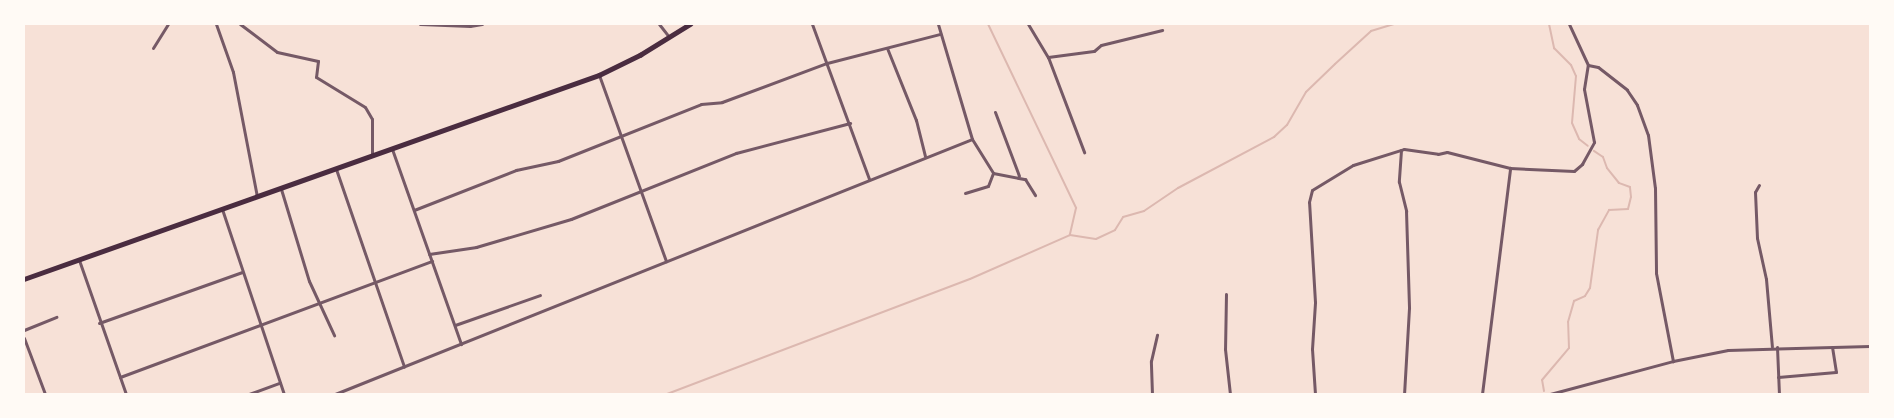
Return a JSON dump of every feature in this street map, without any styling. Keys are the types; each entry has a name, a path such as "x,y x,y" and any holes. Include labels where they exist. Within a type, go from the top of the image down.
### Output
{"main road":[{"path":"24,279 281,189 598,74 690,24"}],"street":[{"path":"152,48 168,24"},
{"path":"216,24 233,72 257,197"},
{"path":"240,24 277,52 318,61 316,77 365,107 372,119 372,156"},
{"path":"420,24 482,24"},
{"path":"659,24 669,37"},
{"path":"812,24 870,179"},
{"path":"938,24 972,139 993,172 1019,176 1029,182 1035,195"},
{"path":"1028,24 1048,57 1084,152"},
{"path":"1315,394 1312,349 1315,302 1310,197 1315,188 1329,182 1353,165 1401,150 1447,152 1510,168 1563,172 1574,170 1582,164 1594,142 1584,89 1588,65 1571,32 1570,24"},
{"path":"1048,57 1094,51 1101,46 1162,30"},
{"path":"414,210 516,170 558,161 685,109 722,102 827,64 940,34"},
{"path":"887,48 916,120 925,156"},
{"path":"1588,65 1598,67 1627,90 1630,99 1636,104 1648,135 1655,188 1656,273 1673,361"},
{"path":"598,74 666,261"},
{"path":"995,112 1019,176"},
{"path":"429,254 476,247 520,235 642,193 736,153 850,123"},
{"path":"335,394 925,156 972,139"},
{"path":"392,149 461,344"},
{"path":"1401,150 1399,182 1406,211 1409,308 1404,394"},
{"path":"1482,394 1510,168"},
{"path":"336,169 404,367"},
{"path":"965,193 988,186 993,172"},
{"path":"1759,185 1755,192 1757,238 1766,279 1772,347"},
{"path":"281,189 318,302 334,335"},
{"path":"222,209 284,394"},
{"path":"79,259 99,323 126,394"},
{"path":"120,377 192,348 261,326 318,302 432,261"},
{"path":"99,323 242,272"},
{"path":"1226,294 1225,349 1230,394"},
{"path":"455,325 540,295"},
{"path":"24,330 57,317"},
{"path":"1152,394 1151,362 1156,335"},
{"path":"24,338 45,394"},
{"path":"1550,394 1673,361 1728,350 1772,347 1870,346"},
{"path":"1777,347 1779,394"},
{"path":"1778,376 1836,372 1832,347"},
{"path":"249,394 280,383"}],"waterway":[{"path":"988,24 1076,208 1070,235"},
{"path":"667,394 970,279 1070,235 1096,239 1115,230 1123,217 1144,211 1178,188 1274,137 1287,125 1306,92 1335,64 1371,31 1394,24"},
{"path":"1431,24 1487,24"},
{"path":"1549,24 1554,48 1571,65 1576,76 1572,123 1579,139 1588,146"},
{"path":"1544,391 1542,380 1569,348 1568,322 1574,301 1585,296 1590,288 1598,230 1609,210 1628,209 1631,197 1630,187 1619,183 1607,168 1603,157 1594,151"}]}
